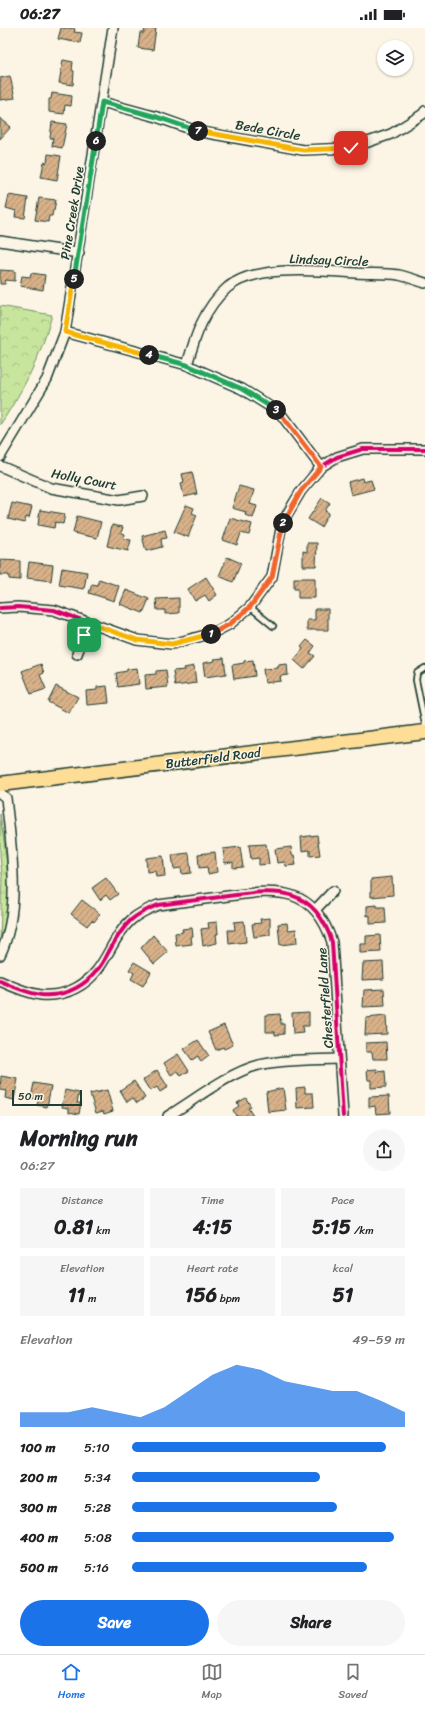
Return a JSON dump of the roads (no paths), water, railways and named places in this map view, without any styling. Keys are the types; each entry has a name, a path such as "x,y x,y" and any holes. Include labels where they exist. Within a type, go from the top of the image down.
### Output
{"main road":[{"name":"Butterfield Road","path":"0,784 425,732"}],"street":[{"name":"Pine Creek Drive","path":"0,457 47,379 65,332 113,28"},
{"name":"Bede Circle","path":"102,102 157,117 196,131 303,150 351,148 391,134 424,114"},
{"path":"0,242 78,253"},
{"name":"Lindsay Circle","path":"187,365 196,332 211,306 226,288 240,279 300,270 398,275 425,283"},
{"path":"65,332 187,365 242,389 280,413 321,467"},
{"path":"0,608 18,607 54,610 137,640 172,644 213,633 230,624 250,607 272,577 282,523 301,491 321,467 337,457 363,449 425,449"},
{"name":"Holly Court","path":"0,466 51,488 119,500 143,496"},
{"path":"77,654 89,623"},
{"path":"0,793 6,798 14,884 8,928 0,955"},
{"name":"Chesterfield Lane","path":"0,981 40,995 56,995 72,991 91,979 98,971 122,930 131,920 144,911 158,905 272,891 296,897 315,910 325,922 332,942 343,1116"},
{"path":"315,910 333,891"},
{"path":"168,1116 223,1081 241,1071 259,1065 283,1061 339,1059"}],"lane":[{"path":"250,607 273,626"},
{"path":"425,668 417,673 416,680 425,724"}]}
